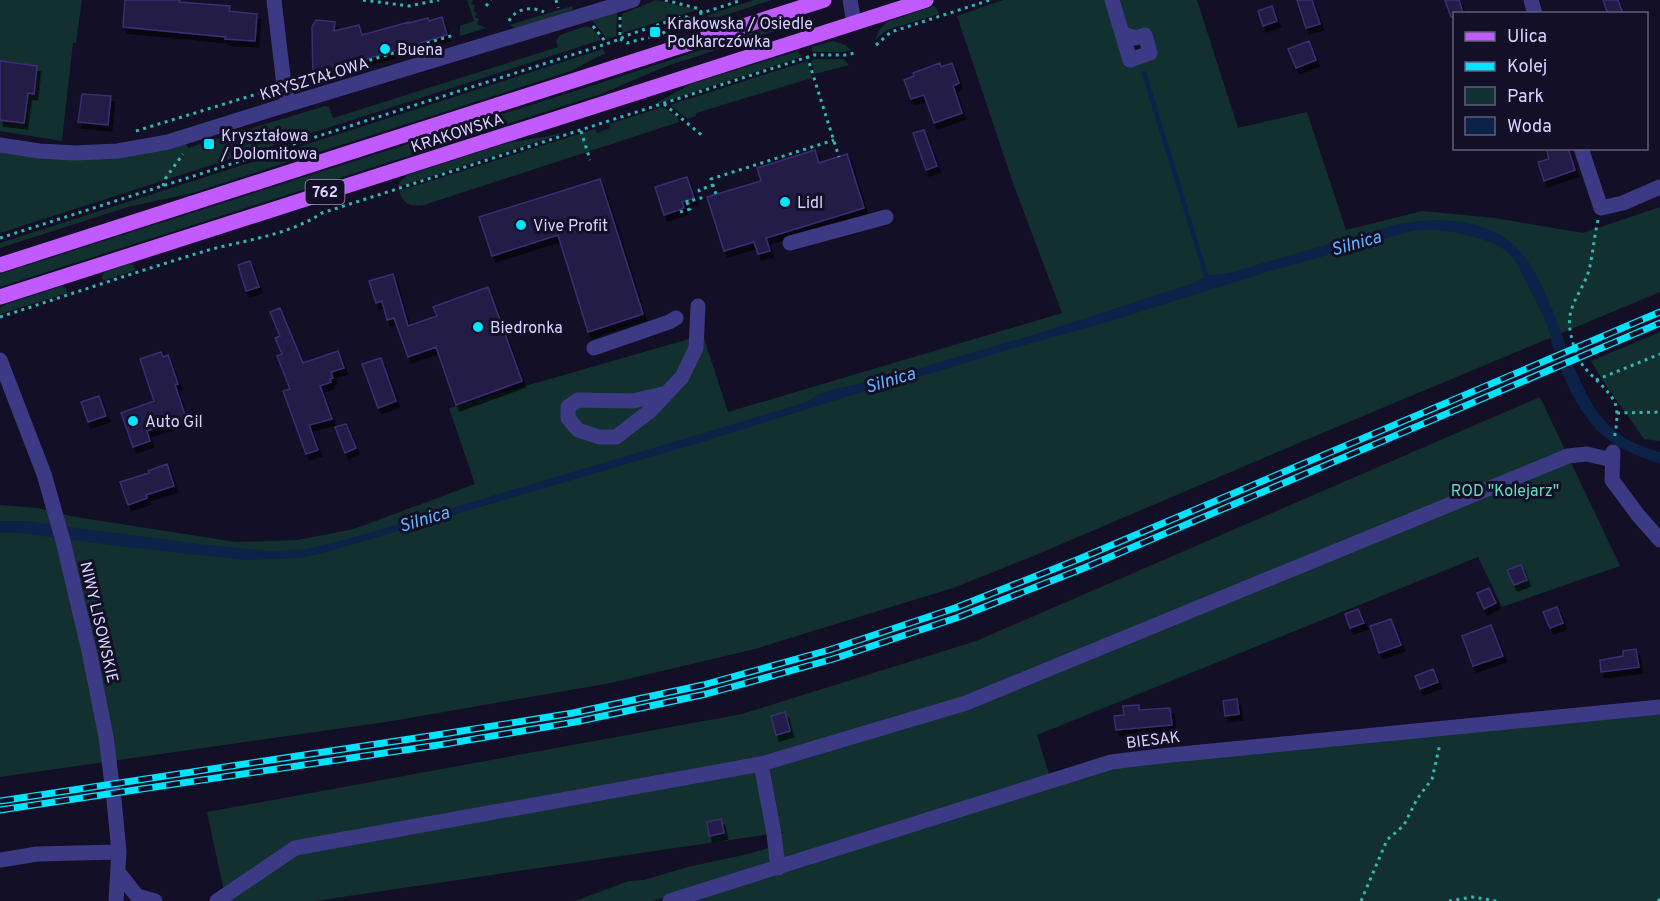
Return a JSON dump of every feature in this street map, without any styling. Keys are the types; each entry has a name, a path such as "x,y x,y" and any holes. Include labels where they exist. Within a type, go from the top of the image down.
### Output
{"main road":[{"name":"KRAKOWSKA","path":"0,265 824,0"},
{"name":"KRAKOWSKA","path":"0,297 926,0"}],"street":[{"path":"274,0 284,86 289,104"},
{"name":"KRYSZTAŁOWA","path":"0,145 39,151 75,153 145,147 168,142 633,0"},
{"path":"850,0 854,23"},
{"path":"1112,0 1122,34"},
{"path":"1582,150 1601,208 1660,188"},
{"path":"790,243 886,216"},
{"path":"0,257 22,258"},
{"path":"667,393 633,401 578,400 568,406 568,418 578,430 599,437 616,437 650,411 667,393 682,377 696,348 698,306"},
{"path":"594,348 676,318"},
{"name":"NIWY LISOWSKIE","path":"0,360 44,474 63,541 89,651 113,784 119,852 116,901"},
{"path":"217,901 295,848 761,764 966,704 1568,456 1587,454 1613,456 1612,480 1660,540"},
{"name":"BIESAK","path":"670,901 1111,762 1660,707"},
{"path":"761,764 778,868"},
{"path":"0,860 37,854 119,852"},
{"path":"118,872 139,899 155,901"}],"path":[{"path":"363,0 409,6 439,0"},
{"path":"486,6 491,0"},
{"path":"665,0 700,9 702,14"},
{"path":"0,238 620,39 681,17 702,14 742,0"},
{"path":"876,45 891,32 990,0"},
{"path":"508,23 512,16 523,8 537,8 544,12"},
{"path":"620,39 627,43 662,34 667,30 684,25 690,17"},
{"path":"356,67 364,62 454,35"},
{"path":"804,49 839,157"},
{"path":"0,317 207,251 268,236 311,220 322,213 814,55 854,53"},
{"path":"664,104 704,137"},
{"path":"581,130 590,160"},
{"path":"716,194 711,179 834,140"},
{"path":"163,186 165,179 183,154"},
{"path":"680,212 690,209 687,201 702,198 699,190 713,185"},
{"path":"1601,208 1588,273 1573,304 1569,321 1571,335 1583,366 1615,405 1617,420 1613,456"},
{"path":"1596,380 1660,354"},
{"path":"1616,413 1660,412"},
{"path":"1361,901 1387,840 1404,825 1417,799 1432,779 1444,727"},
{"path":"1449,901 1472,897 1497,901"}],"green space":[{"path":"0,0 82,0 76,43 73,43 62,141 0,131"},
{"path":"467,0 473,0 471,4 475,6 473,11 477,13 475,17 479,19 477,24 486,28 460,36 460,26 474,21"},
{"path":"656,0 697,10 622,33 622,14"},
{"path":"754,0 772,0 710,20 708,15"},
{"path":"1003,0 1109,0 1128,65 1155,57 1128,31 1116,0 1197,0 1238,128 1307,112 1346,230 1422,211 1495,218 1583,233 1660,207 1660,292 953,588 755,649 611,683 386,722 0,777 0,505 38,508 70,516 236,542 297,540 354,529 475,484 449,408 703,335 728,412 1062,313 1014,186 957,16"},
{"path":"572,6 573,10 515,28 509,25"},
{"path":"934,6 939,14 887,30 875,40 879,30 887,22"},
{"path":"617,12 616,36 607,39 592,20"},
{"path":"788,21 790,26 664,67 601,94 0,287 0,274"},
{"path":"586,26 592,28 601,40 0,233 0,151 47,158 94,159 140,154 186,143 188,148 200,144 204,149 214,146 213,140 325,106 329,107 333,118 558,47 556,41 560,35"},
{"path":"833,41 851,50 813,52 811,47"},
{"path":"603,49 605,54 571,71 192,193 128,207 0,248 0,243"},
{"path":"798,51 801,57 651,106 691,84"},
{"path":"843,59 849,65 815,74 811,60"},
{"path":"807,61 812,78 696,113 696,116 688,119 670,105"},
{"path":"663,107 677,117 679,122 424,205 408,204 399,191 595,129 597,133 610,128 609,124"},
{"path":"561,133 398,187 408,175 511,142"},
{"path":"129,264 133,265 136,270 103,281 104,272"},
{"path":"62,286 66,288 67,293 0,314 0,308 4,305"},
{"path":"1660,332 1660,441 1644,439 1591,361"},
{"name":"ROD \"Kolejarz\"","path":"1540,397 1620,566 1502,607 1478,557 1037,735 1050,777 1112,767 1660,714 1660,901 688,901 796,858 652,901 575,901 629,881 644,880 775,846 774,839 784,832 315,901 226,901 207,812 742,714 976,641"}],"water":[{"name":"Silnica","path":"1438,220 1467,223 1496,232 1512,243 1524,256 1543,288 1572,362 1596,410 1622,436 1636,444 1660,452 1660,464 1618,446 1596,429 1589,420 1565,380 1542,314 1515,261 1504,249 1477,238 1452,232 1426,230 1412,231 1267,272 1104,323 881,386 705,441 300,558 247,560 20,533 0,533 0,521 25,521 207,545 269,551 303,550 348,539 794,406 835,389 882,379 1033,335 1194,283 1209,275 1229,273 1398,224"}],"pier":[{"path":"1568,345 1576,364 1559,371 1551,353"}],"building":[{"path":"125,0 180,0 179,2 230,6 229,11 257,14 255,41 123,27"},
{"path":"1297,0 1312,0 1320,24 1306,28"},
{"path":"1445,0 1459,0 1463,12 1453,12 1451,17"},
{"path":"1603,0 1618,0 1622,12 1607,12"},
{"path":"1272,6 1277,21 1263,26 1258,11"},
{"path":"442,17 447,35 353,63 354,66 313,78 312,27 316,20 335,22 334,31 359,25 362,35 409,22 428,18 429,21"},
{"path":"1309,41 1316,60 1296,68 1288,49"},
{"path":"0,61 37,66 34,94 28,93 24,123 0,120"},
{"path":"940,63 941,67 952,63 959,83 953,86 962,113 934,123 924,95 911,99 904,80 914,76 913,73"},
{"path":"82,94 111,96 108,125 78,122"},
{"path":"924,130 937,166 926,170 913,133"},
{"name":"Lidl","path":"815,150 819,163 847,154 864,208 766,238 770,251 758,254 754,242 724,251 707,197 761,181 757,168"},
{"path":"1547,150 1569,150 1575,170 1544,181 1538,162 1549,159"},
{"path":"687,177 694,198 682,202 684,208 664,215 655,187"},
{"path":"600,179 643,314 588,332 558,235 492,256 479,217"},
{"path":"250,261 259,287 246,291 238,265"},
{"path":"393,274 408,326 437,316 433,307 488,287 522,381 456,405 436,347 408,357 394,318 387,320 382,301 376,303 369,281"},
{"path":"280,308 303,363 338,351 344,368 331,372 333,378 330,379 331,382 320,386 332,419 309,425 318,450 306,454 283,391 290,389 277,356 282,354 275,338 280,336 270,312"},
{"path":"161,352 163,357 168,355 186,418 147,431 150,441 133,447 121,413 154,401 140,359"},
{"path":"381,358 396,401 378,408 362,364"},
{"path":"99,396 106,416 88,422 81,402"},
{"path":"346,424 356,448 345,453 335,427"},
{"path":"167,464 174,486 146,495 147,498 128,505 120,482 149,473 148,471"},
{"path":"1521,565 1527,580 1514,585 1507,570"},
{"path":"1489,588 1496,603 1484,609 1477,593"},
{"path":"1557,607 1563,623 1550,628 1543,612"},
{"path":"1358,609 1364,623 1350,628 1345,614"},
{"path":"1391,619 1401,645 1379,653 1370,626"},
{"path":"1491,625 1503,656 1473,666 1462,636"},
{"path":"1636,649 1639,667 1601,672 1600,660 1623,656 1623,651"},
{"path":"1433,669 1438,682 1420,689 1415,676"},
{"path":"1237,699 1239,714 1225,716 1223,701"},
{"path":"1139,705 1139,710 1170,708 1172,725 1116,730 1114,716 1124,715 1123,706"},
{"path":"785,712 790,731 776,735 771,716"},
{"path":"721,819 724,833 709,836 707,822"}],"waterway":[{"path":"1144,73 1208,282"}],"railway":[{"path":"0,801 573,713 703,685 829,650 955,608 1079,559 1660,312"},
{"path":"0,810 445,744 575,722 706,694 833,659 959,617 1084,568 1660,323"}],"place":[{"name":"Krakowska / Osiedle Podkarczówka","path":"655,32"},
{"name":"Buena","path":"385,49"},
{"name":"Kryształowa / Dolomitowa","path":"209,144"},
{"name":"Lidl","path":"785,202"},
{"name":"Vive Profit","path":"521,225"},
{"name":"Biedronka","path":"478,327"},
{"name":"Auto Gil","path":"133,421"}]}
